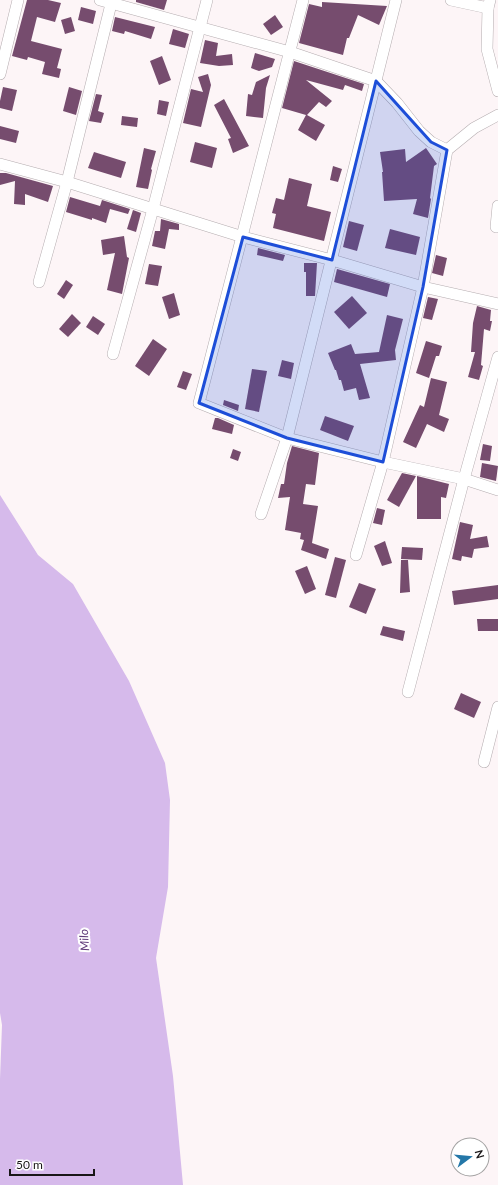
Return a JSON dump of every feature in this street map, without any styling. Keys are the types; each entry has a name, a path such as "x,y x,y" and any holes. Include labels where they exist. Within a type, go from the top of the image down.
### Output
{"street":[{"path":"0,74 18,0"},
{"path":"100,0 112,1 200,28 290,52 376,81 398,103 419,131 431,142 446,150"},
{"path":"113,354 153,209 207,0"},
{"path":"303,0 199,403 287,438 383,462 464,479 498,490"},
{"path":"260,514 287,438 396,0"},
{"path":"451,0 489,4 487,49 498,90"},
{"path":"39,282 67,182 112,1"},
{"path":"356,555 383,462 424,287 446,150 474,128 498,115"},
{"path":"0,164 67,182 243,237 332,260 424,287 498,304"},
{"path":"496,227 498,206"},
{"path":"408,692 498,357"},
{"path":"484,762 498,707"}],"highlighted area":[{"path":"376,81 431,142 447,150 423,287 383,462 287,438 199,403 243,237 332,260"}],"water":[{"name":"Milo","path":"0,495 38,555 73,584 129,681 165,763 170,800 168,887 156,958 173,1076 183,1185 0,1185 0,1079 2,1025 0,1013"}],"building":[{"path":"27,0 48,0 61,3 55,22 37,17 31,41 62,49 57,68 61,69 59,78 42,74 45,62 28,57 27,60 12,56"},
{"path":"136,0 167,0 164,10 136,2"},
{"path":"322,2 387,6 379,25 358,15 349,38 347,38 343,55 299,43 309,4 322,7"},
{"path":"81,7 96,11 93,24 78,20"},
{"path":"275,15 283,27 271,35 263,24"},
{"path":"71,17 75,31 65,34 61,20"},
{"path":"115,17 155,27 151,39 125,31 124,34 112,31"},
{"path":"173,29 189,34 185,48 169,44"},
{"path":"205,40 218,43 216,56 232,54 233,65 219,66 200,63"},
{"path":"255,53 275,59 272,67 259,71 251,68"},
{"path":"162,56 171,80 159,85 150,61"},
{"path":"294,61 364,84 362,91 345,85 343,90 306,80 332,101 326,107 319,102 307,115 325,125 316,141 298,130 306,115 282,108"},
{"path":"208,74 211,85 201,127 183,123 191,89 203,92 198,77"},
{"path":"270,75 266,88 263,118 246,116 248,94 252,95 256,82"},
{"path":"3,87 17,90 12,111 0,108"},
{"path":"69,87 82,91 76,115 63,111"},
{"path":"96,94 102,95 98,111 104,113 101,123 89,121"},
{"path":"224,99 249,146 233,153 228,139 231,138 214,105"},
{"path":"159,100 169,102 166,116 157,114"},
{"path":"122,116 138,118 137,127 121,125"},
{"path":"0,126 19,131 16,143 0,139"},
{"path":"195,142 217,148 212,168 190,162"},
{"path":"144,148 156,151 148,189 136,187"},
{"path":"426,148 437,164 434,166 428,218 413,214 417,199 384,201 383,172 380,152 405,149 406,162"},
{"path":"94,152 126,162 121,178 88,168"},
{"path":"333,166 342,169 338,182 330,180"},
{"path":"0,173 6,173 53,186 48,202 25,194 25,205 14,204 15,181 0,185"},
{"path":"289,178 312,184 307,206 331,212 324,241 273,228 276,214 272,213 276,198 284,200"},
{"path":"70,197 100,206 102,200 130,209 128,214 110,209 106,223 66,212"},
{"path":"133,210 141,213 136,232 127,229"},
{"path":"161,219 179,224 179,230 169,229 165,249 152,246 155,231 160,231"},
{"path":"349,221 364,225 357,251 343,247"},
{"path":"390,229 420,237 416,255 385,248"},
{"path":"124,236 127,257 129,258 122,294 107,290 115,253 103,255 101,240"},
{"path":"258,248 285,255 283,261 257,255"},
{"path":"436,255 447,258 443,276 432,273"},
{"path":"304,263 317,263 315,296 306,296 306,272 304,272"},
{"path":"149,264 162,266 158,286 145,284"},
{"path":"337,269 390,284 387,297 334,282"},
{"path":"66,280 73,285 64,299 57,294"},
{"path":"174,293 180,315 169,319 162,297"},
{"path":"352,296 367,313 349,329 334,312"},
{"path":"428,297 438,299 432,320 423,318"},
{"path":"477,306 491,310 490,321 492,321 490,331 484,329 481,365 483,366 479,380 468,377 475,352 471,352 473,323"},
{"path":"72,314 81,323 68,337 59,329"},
{"path":"387,315 403,319 395,350 396,360 360,364 370,398 359,400 356,388 344,391 341,380 339,380 328,353 351,344 355,354 379,352"},
{"path":"93,316 105,324 98,335 86,327"},
{"path":"153,339 167,349 149,376 135,366"},
{"path":"426,341 442,346 439,356 436,356 429,378 416,373"},
{"path":"282,360 294,363 291,379 278,376"},
{"path":"252,369 267,371 259,412 245,409"},
{"path":"183,371 192,374 186,390 177,387"},
{"path":"431,378 447,382 439,415 449,419 444,432 427,424 416,448 403,442 420,405 424,407"},
{"path":"224,400 239,405 238,411 223,405"},
{"path":"325,416 354,426 348,441 320,430"},
{"path":"215,418 234,425 232,434 212,429"},
{"path":"483,444 492,446 490,461 480,460"},
{"path":"292,446 319,453 315,485 306,484 303,504 318,506 312,543 329,549 326,559 301,550 304,540 300,539 301,533 285,530 290,497 278,498 281,484 284,484 287,463"},
{"path":"233,449 241,452 238,461 230,458"},
{"path":"482,463 498,466 496,481 480,477"},
{"path":"402,473 416,476 399,507 387,500"},
{"path":"417,476 449,484 446,498 441,497 441,519 417,519"},
{"path":"377,508 385,510 382,525 373,523"},
{"path":"460,522 473,525 470,539 487,536 489,547 474,549 472,558 462,556 461,561 452,559"},
{"path":"385,541 392,563 382,566 374,546"},
{"path":"402,547 423,548 422,560 401,559"},
{"path":"335,557 346,560 336,598 325,595"},
{"path":"401,560 408,560 410,592 400,593"},
{"path":"307,566 316,589 305,594 295,571"},
{"path":"359,583 376,589 366,614 349,607"},
{"path":"498,585 498,599 454,605 452,591"},
{"path":"477,619 498,619 498,631 478,631"},
{"path":"383,626 405,631 403,641 380,635"},
{"path":"461,693 481,702 474,718 454,709"}]}
